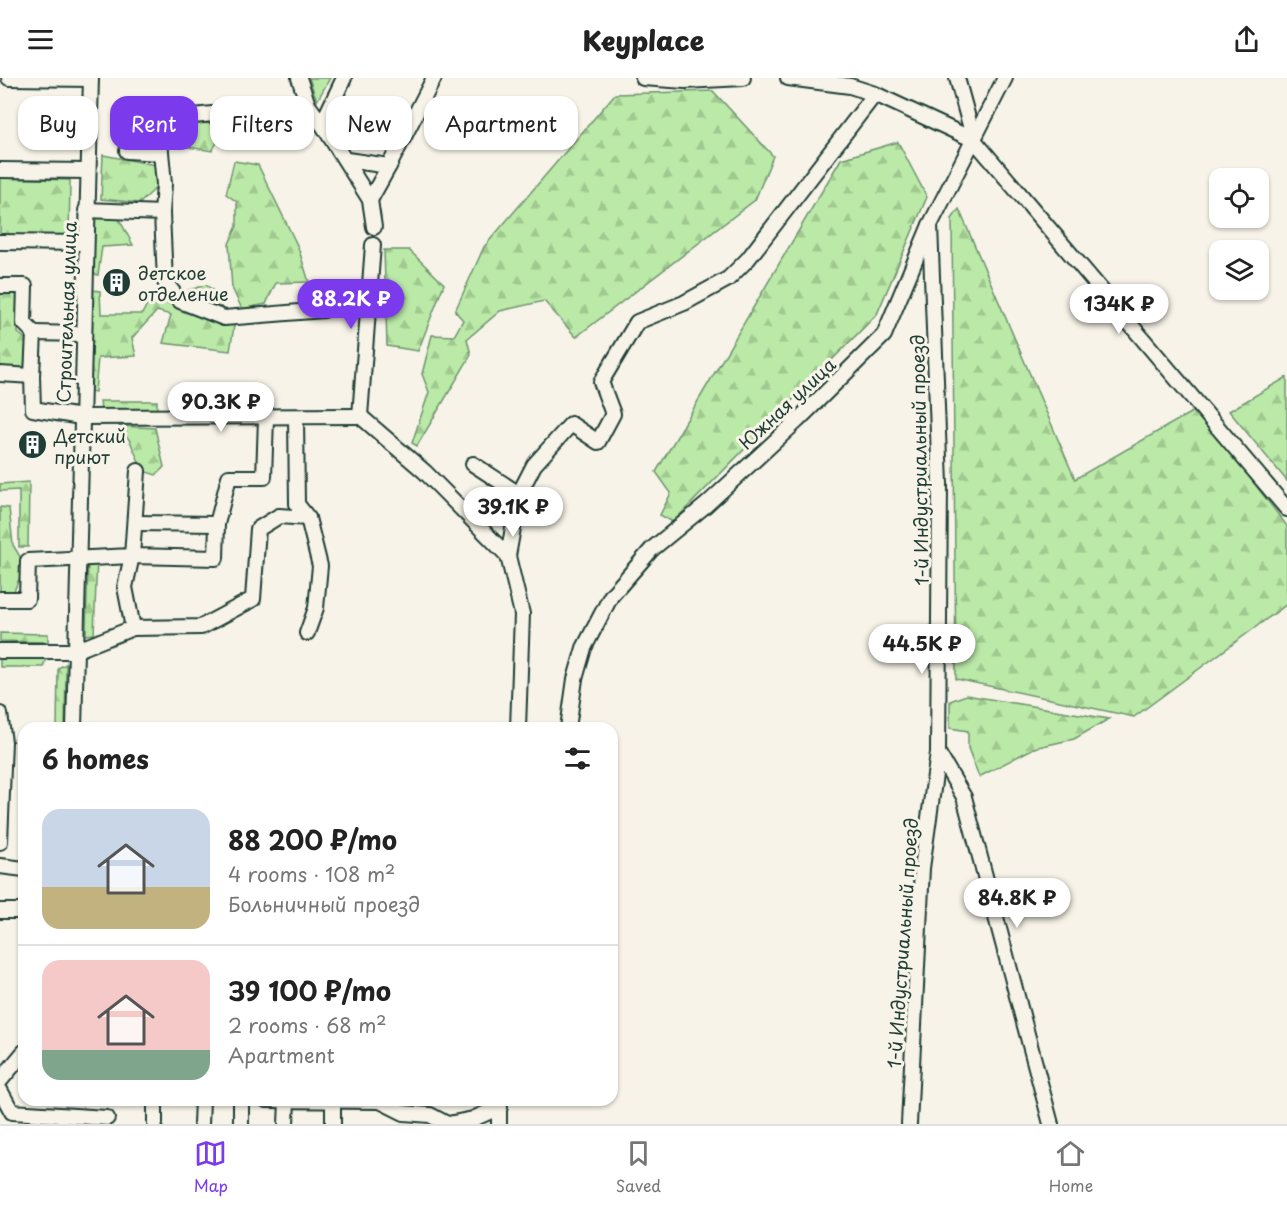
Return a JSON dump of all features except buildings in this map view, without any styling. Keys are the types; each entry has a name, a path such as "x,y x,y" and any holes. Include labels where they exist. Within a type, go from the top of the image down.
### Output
{"street":[{"path":"9,78 91,78"},
{"name":"Строительная улица","path":"74,722 91,78"},
{"path":"299,78 305,96"},
{"path":"322,124 344,78"},
{"path":"370,200 434,78"},
{"path":"643,78 685,81 742,78"},
{"path":"788,78 850,86 875,94 974,140 1287,509"},
{"path":"957,78 974,140"},
{"name":"Южная улица","path":"569,722 575,679 584,648 611,596 652,549 706,505 798,420 884,335 930,225 1005,78"},
{"path":"518,722 522,614 508,556 519,494 534,465 571,424 598,442 613,414 601,382 636,322 684,303 728,279 748,259 875,94"},
{"path":"314,113 347,160 370,200 374,227"},
{"path":"210,114 158,120 164,184 162,213 165,282 180,301 224,318 324,310"},
{"path":"127,152 160,153"},
{"path":"347,160 389,166"},
{"path":"0,170 88,171"},
{"path":"86,210 162,213"},
{"name":"1-й Индустриальный проезд","path":"909,1124 922,868 938,753 939,461 930,225"},
{"path":"0,242 85,243"},
{"path":"360,417 373,245"},
{"path":"0,286 25,286 24,323 34,333 83,334"},
{"path":"34,333 33,409 81,417 360,417 425,472 508,556"},
{"path":"0,374 32,375"},
{"path":"296,417 297,504 308,518 320,566 316,608 307,633"},
{"path":"0,599 27,599 28,561 77,561 132,556 216,558 217,524 229,477 264,477 266,418"},
{"path":"473,464 519,494"},
{"path":"133,628 125,587 136,523 138,471"},
{"path":"0,651 75,651 133,628 201,627 253,599 258,528 279,516 308,518"},
{"path":"136,523 217,524"},
{"path":"0,714 4,742 0,842"},
{"path":"938,753 964,797 1052,1124"},
{"path":"0,866 18,868"},
{"path":"0,911 18,911"},
{"path":"0,1081 18,1067"},
{"path":"0,1090 12,1112 107,1118"},
{"path":"155,1106 155,1124"},
{"path":"201,1106 201,1124"},
{"path":"241,1106 241,1124"},
{"path":"286,1124 287,1106"},
{"path":"333,1106 333,1124"},
{"path":"391,1106 404,1113 430,1115 448,1124 473,1119 495,1106"},
{"path":"499,1124 500,1106"}],"green space":[{"path":"309,78 330,78 317,101"},
{"path":"713,91 773,156 755,200 576,337 544,301 500,311 467,339 471,355 417,446 412,443 429,392 422,374 432,335 454,336 463,320 455,311 484,247 567,150 578,150 578,137 615,94"},
{"path":"198,123 210,124 210,150 212,151 198,149"},
{"path":"898,142 927,197 877,314 673,522 660,515 671,493 656,472 841,159"},
{"path":"103,155 156,165 156,188 140,203 101,199"},
{"path":"234,161 258,165 298,247 309,282 276,283 266,304 242,309 232,288 229,244 237,226 237,202 226,194"},
{"path":"0,178 70,180 69,237 0,236"},
{"path":"959,209 1075,479 1197,409 1287,526 1287,604 1134,717 956,679 952,219"},
{"path":"95,217 119,219 133,245 102,247 98,275 91,273"},
{"path":"384,250 409,250 444,284 418,351 387,346"},
{"path":"206,285 220,295 221,308 204,305 189,290"},
{"path":"92,290 100,291 101,314 142,314 151,297 234,326 230,351 163,343 171,315 157,311 132,338 136,356 98,358 95,392 87,391"},
{"path":"19,292 18,333 30,342 28,367 0,367 0,293"},
{"path":"1287,377 1287,481 1229,411"},
{"path":"100,401 157,401 157,411 101,411"},
{"path":"119,426 155,428 164,467 156,475 143,471 130,441"},
{"path":"29,482 28,547 19,547 19,490 0,491 0,484"},
{"path":"0,507 9,508 13,545 25,565 14,591 0,593"},
{"path":"88,557 97,557 94,634 86,635"},
{"path":"0,633 48,634 48,642 0,641"},
{"path":"0,658 46,658 43,667 0,667"},
{"path":"66,664 65,722 57,722 58,668"},
{"path":"966,695 1109,719 1074,739 1034,748 979,777 968,748 968,731 950,728 950,701"}],"place":[{"name":"детское отделение","path":"117,282"},
{"name":"Детский приют","path":"33,445"}]}
